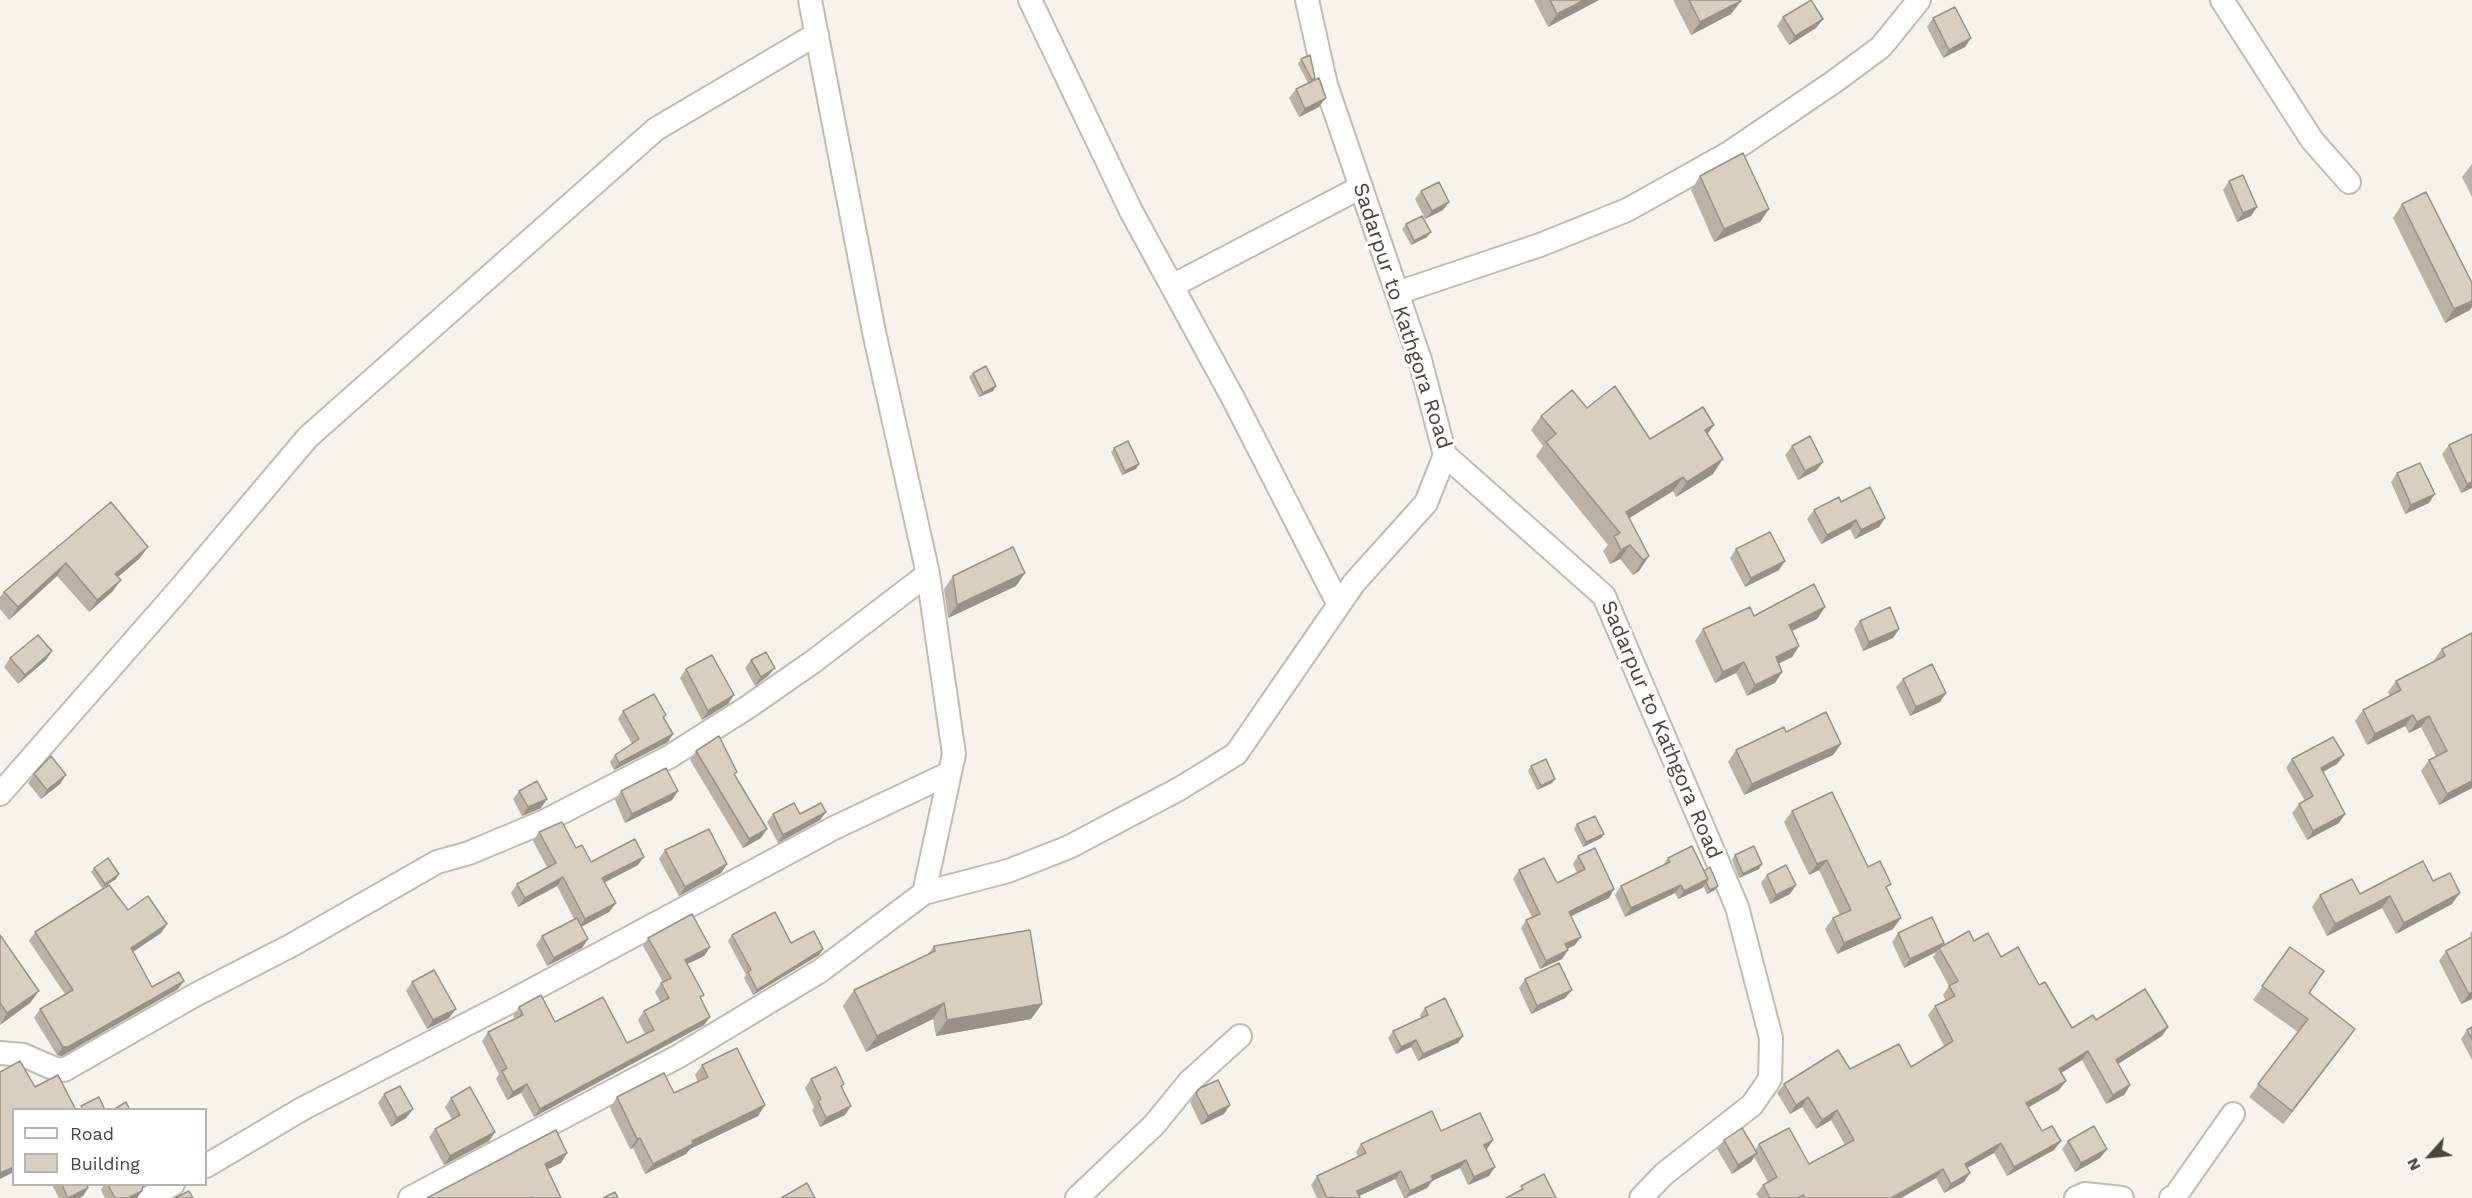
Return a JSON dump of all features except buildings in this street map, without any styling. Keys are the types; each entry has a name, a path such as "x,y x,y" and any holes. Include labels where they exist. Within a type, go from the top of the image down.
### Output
{"street":[{"path":"810,0 873,332 928,574 954,754 924,893"},
{"path":"1030,0 1131,211 1234,400 1340,604"},
{"name":"Sadarpur to Kathgora Road","path":"1306,0 1326,84 1420,360 1445,455 1604,596 1737,907 1771,1038 1770,1079 1752,1105 1664,1174 1641,1198"},
{"path":"1397,293 1540,245 1627,210 1648,199 1729,153 1835,81 1881,47 1919,0"},
{"path":"2222,0 2312,140 2349,182"},
{"path":"0,794 177,592 308,437 656,129 817,34"},
{"path":"1172,286 1361,187"},
{"path":"410,1198 679,1056 819,971 924,893 1008,871 1069,847 1179,789 1236,754 1354,583 1426,503 1445,455"},
{"path":"0,1053 23,1055 53,1068 64,1070 195,996 292,945 437,862 469,853 543,822 610,789 669,757 748,707 814,661 928,574"},
{"path":"207,1165 302,1109 506,1004 834,828 950,773"},
{"path":"1077,1198 1154,1125 1190,1082 1240,1036"},
{"path":"2171,1198 2176,1195 2233,1114"},
{"path":"149,1198 171,1186"},
{"path":"2076,1198 2085,1194 2122,1198"}]}
